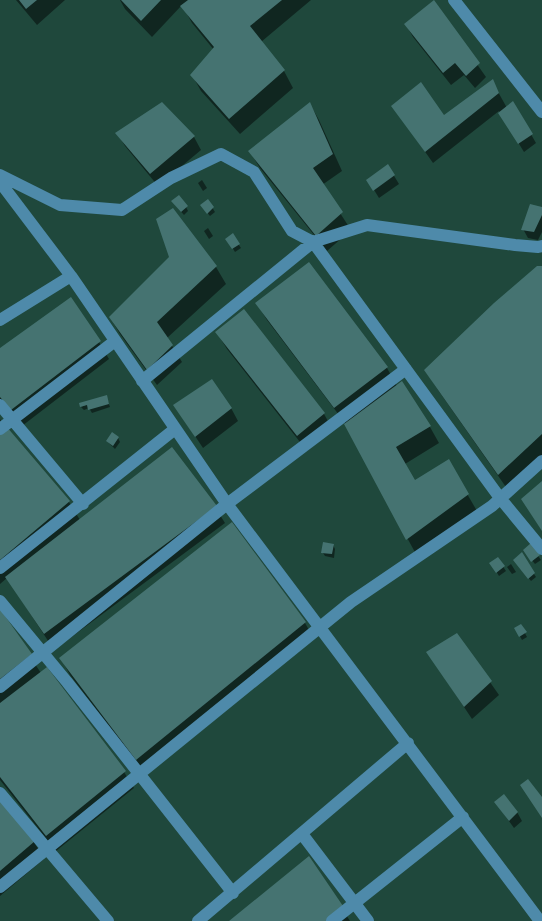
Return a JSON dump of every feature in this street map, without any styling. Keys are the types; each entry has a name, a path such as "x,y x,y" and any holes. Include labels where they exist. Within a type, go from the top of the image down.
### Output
{"street":[{"path":"454,0 542,112"},
{"path":"0,175 60,205 122,210 171,178 221,154 254,172 292,231 313,242 500,498 542,549"},
{"path":"0,182 71,276 227,504 540,921"},
{"path":"142,381 313,242 367,225 515,245 542,246"},
{"path":"0,320 71,276"},
{"path":"0,429 115,341"},
{"path":"0,687 227,504 406,369"},
{"path":"0,405 83,504"},
{"path":"0,568 176,429"},
{"path":"0,887 351,602 492,506 542,461"},
{"path":"0,601 43,652 232,893"},
{"path":"198,921 408,743"},
{"path":"0,793 108,921"},
{"path":"332,921 463,817"},
{"path":"302,834 368,921"}],"building":[{"path":"19,0 37,0 26,9"},
{"path":"121,0 161,0 141,21"},
{"path":"188,0 282,0 250,26 285,70 229,119 190,75 214,47 180,6"},
{"path":"434,0 480,63 466,76 455,63 443,73 404,24"},
{"path":"493,79 499,93 425,152 391,106 421,82 444,115"},
{"path":"513,101 533,134 518,144 498,113"},
{"path":"162,102 195,136 150,174 115,133"},
{"path":"310,102 333,154 313,168 343,212 316,236 248,151"},
{"path":"388,164 395,175 373,191 366,180"},
{"path":"179,195 188,206 181,212 171,201"},
{"path":"208,199 214,207 207,214 200,205"},
{"path":"530,204 542,207 542,215 534,232 521,230"},
{"path":"173,208 217,266 157,322 173,345 147,370 109,317 169,257 156,219"},
{"path":"233,233 240,244 232,249 225,239"},
{"path":"309,262 388,367 334,408 255,303"},
{"path":"537,266 542,266 542,434 498,475 424,370 494,303"},
{"path":"71,297 101,341 11,410 0,397 0,348"},
{"path":"244,309 325,413 297,436 215,332"},
{"path":"212,379 232,408 195,437 173,405"},
{"path":"402,381 431,426 396,447 415,480 449,459 469,494 406,540 344,424"},
{"path":"107,395 109,404 88,410 87,405 80,407 79,403"},
{"path":"6,426 70,501 0,560 0,430"},
{"path":"112,432 119,437 113,446 106,441"},
{"path":"172,447 217,506 44,634 5,577"},
{"path":"542,481 542,531 521,499"},
{"path":"232,522 306,622 136,760 59,658"},
{"path":"323,542 334,544 332,554 321,553"},
{"path":"531,543 540,555 531,562 523,550"},
{"path":"522,552 535,573 528,579 513,560"},
{"path":"498,557 505,566 496,573 489,563"},
{"path":"0,609 32,654 0,679"},
{"path":"521,624 527,632 519,637 514,628"},
{"path":"457,633 492,681 464,707 426,652"},
{"path":"47,667 126,771 46,836 0,777 0,703"},
{"path":"528,779 542,797 542,818 520,785"},
{"path":"504,794 518,812 509,821 494,802"},
{"path":"0,798 35,841 0,871"},
{"path":"309,856 345,909 330,921 229,921"}]}
